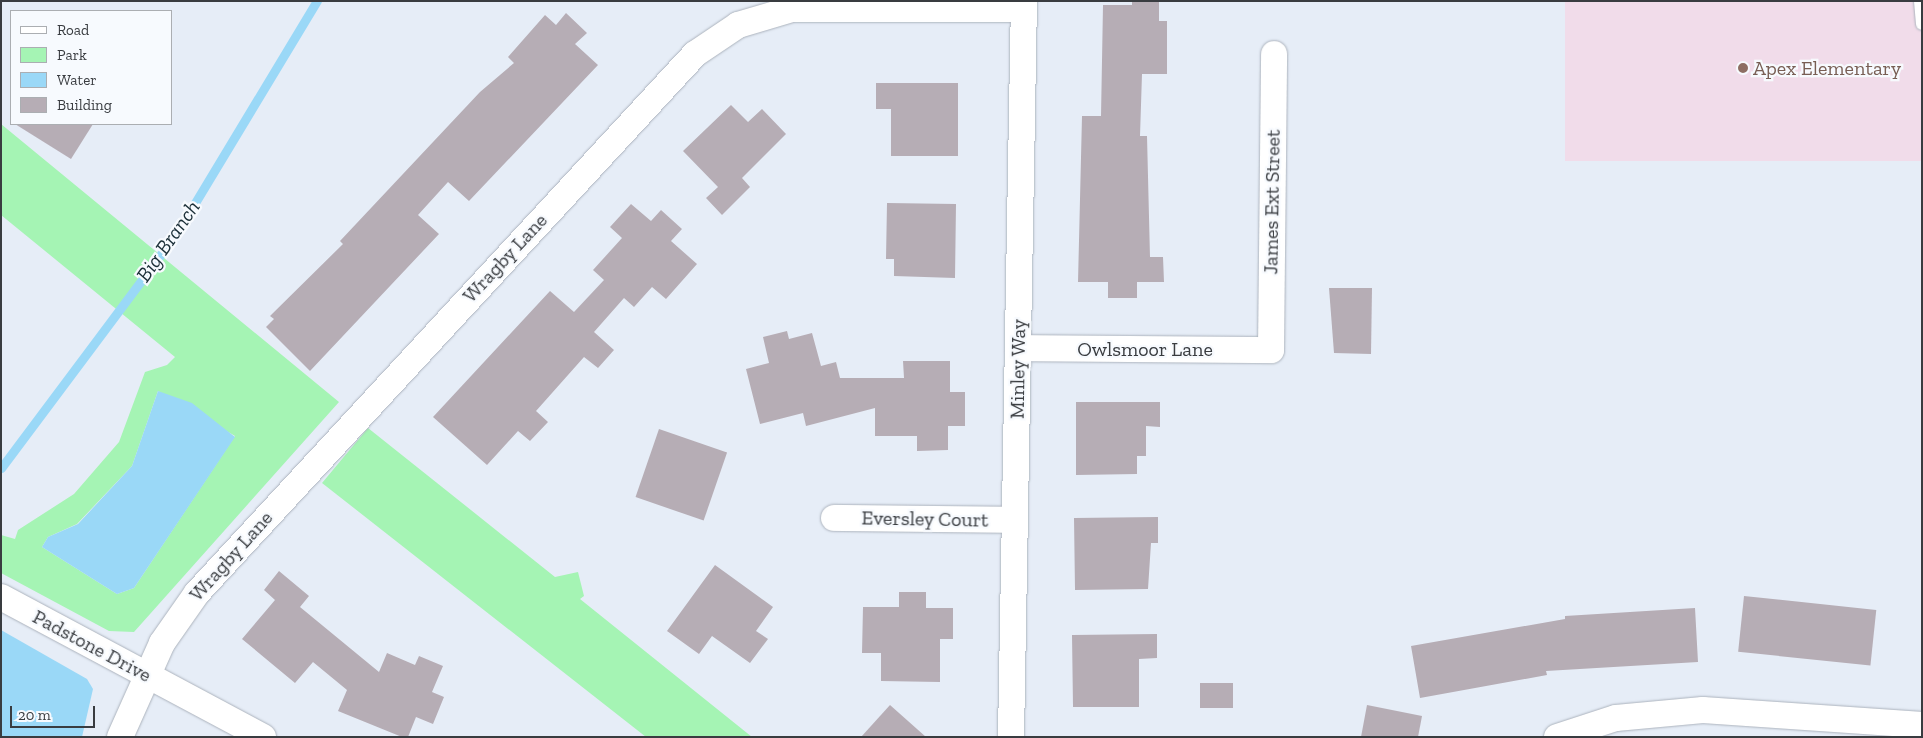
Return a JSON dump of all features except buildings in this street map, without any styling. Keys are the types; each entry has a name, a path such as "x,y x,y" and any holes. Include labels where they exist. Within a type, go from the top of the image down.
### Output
{"street":[{"name":"Minley Way","path":"1011,737 1024,5"},
{"name":"Wragby Lane","path":"120,737 146,674 172,625 197,593 681,67 709,43 758,17 810,7 1024,5"},
{"name":"James Ext Street","path":"1271,350 1274,54"},
{"name":"Owlsmoor Lane","path":"1018,348 1271,350"},
{"name":"Eversley Court","path":"834,518 1015,520"},
{"name":"Padstone Drive","path":"1,597 263,737"},
{"path":"1556,737 1616,718 1658,712 1703,710 1764,726 1922,724"}],"lane":[{"path":"1920,1 1922,24"}],"shaded area":[{"name":"Apex Elementary","path":"1565,1 1922,1 1922,161 1565,161"}],"green space":[{"path":"1,124 339,402 134,632 109,631 1,573 1,535 15,539 18,530 74,494 119,442 145,372 167,365 175,357 1,215","holes":["158,391 235,436 134,588 117,594 42,547 48,537 77,524 132,466"]},
{"path":"368,428 555,577 578,572 584,596 580,599 752,737 646,737 322,483"}],"water":[{"path":"158,391 192,403 235,437 134,588 117,594 42,547 48,537 78,524 132,466"},
{"path":"1,630 87,679 93,689 82,737 1,737"}],"waterway":[{"name":"Big Branch","path":"1,468 178,231 317,1"}],"place":[{"name":"Apex Elementary","path":"1743,68"}]}
